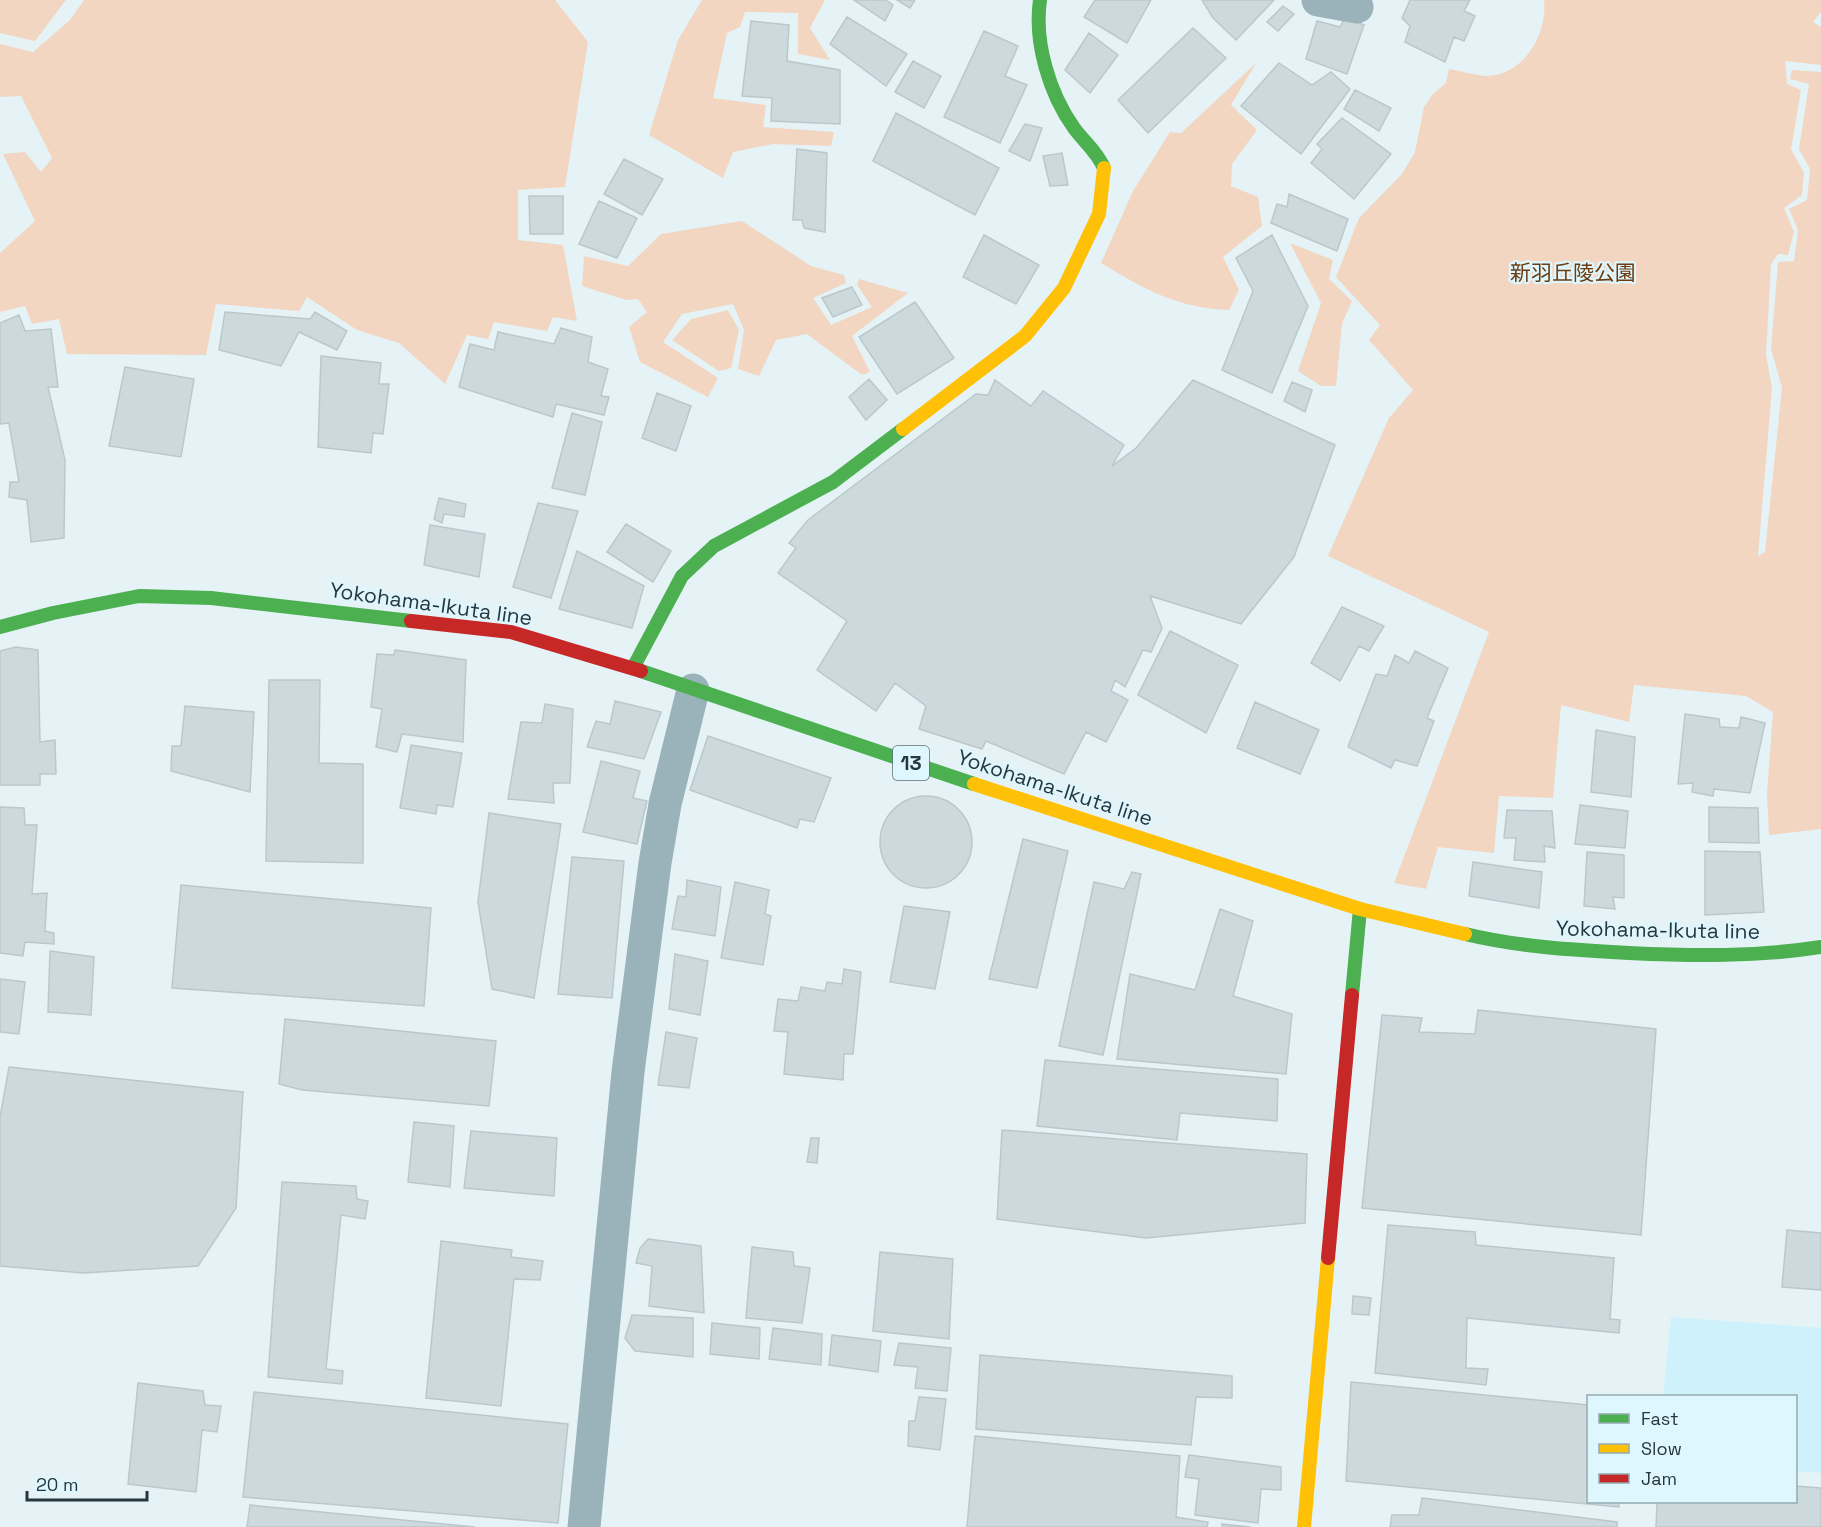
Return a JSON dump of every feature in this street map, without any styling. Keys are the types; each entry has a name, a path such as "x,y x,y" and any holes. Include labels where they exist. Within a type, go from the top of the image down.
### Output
{"main road":[{"path":"633,668 682,576 714,546 832,482 1025,336 1064,288 1099,214 1105,170 1097,152 1074,128 1050,82 1037,21 1040,0"},
{"name":"Yokohama-Ikuta line","path":"0,627 52,613 139,597 211,598 511,632 633,668 1080,820 1360,909 1490,940 1563,950 1695,956 1784,953 1821,947"},
{"path":"1304,1527 1360,909"}],"street":[{"path":"1318,0 1357,7"},
{"path":"584,1527 628,1072 650,898 665,804 693,690"}],"shaded area":[{"path":"1671,1317 1821,1328 1821,1473 1797,1471 1797,1395 1663,1395"}],"green space":[{"path":"0,0 66,0 35,41 0,33"},
{"path":"84,0 555,0 588,42 565,187 518,190 518,240 563,245 577,321 553,317 547,331 494,322 488,339 467,335 445,384 399,343 357,330 307,297 299,311 216,304 206,355 67,354 59,319 32,324 25,306 0,312 0,253 35,221 3,154 25,152 41,172 52,158 21,96 0,97 0,44 33,52 70,20"},
{"path":"702,0 825,0 810,28 830,60 798,54 798,13 745,12 740,27 727,33 713,98 766,105 763,127 834,132 831,146 773,144 733,152 723,178 649,135 678,40"},
{"name":"新羽丘陵公園","path":"1544,0 1821,0 1821,12 1813,22 1821,27 1821,65 1785,61 1787,84 1801,90 1791,149 1804,173 1802,195 1784,208 1794,232 1788,255 1778,254 1771,264 1766,355 1772,388 1758,556 1765,552 1782,388 1771,349 1778,262 1794,261 1798,230 1789,209 1807,200 1810,169 1799,149 1809,84 1790,79 1792,70 1821,72 1821,829 1769,835 1767,793 1773,712 1746,696 1634,685 1629,722 1561,705 1553,798 1499,796 1494,853 1438,847 1426,889 1394,883 1489,632 1328,556 1389,418 1413,390 1369,340 1380,325 1336,277 1359,218 1402,174 1415,152 1424,107 1433,94 1446,83 1449,69 1486,76 1512,69 1522,61 1537,39 1542,26"},
{"path":"1256,63 1231,105 1257,130 1232,164 1231,186 1258,197 1262,226 1223,257 1239,290 1229,310 1177,301 1147,289 1101,263 1133,191 1170,132 1181,133"},
{"path":"742,221 811,266 844,275 846,283 813,298 831,325 872,307 857,285 859,279 908,293 852,336 870,372 862,375 807,334 776,340 759,376 738,369 744,330 733,304 682,314 663,342 718,378 708,397 640,362 629,327 647,312 638,299 626,300 582,286 584,256 628,266 661,234"},
{"path":"1290,243 1333,260 1329,279 1352,301 1342,324 1336,386 1321,386 1298,371 1321,303"},
{"path":"728,310 739,330 731,368 719,371 672,340 691,319"}],"building":[{"path":"854,0 886,0 893,5 885,21"},
{"path":"897,0 915,0 910,8"},
{"path":"1095,0 1151,0 1127,43 1084,17"},
{"path":"1202,0 1274,0 1236,40 1213,18"},
{"path":"1410,0 1470,0 1464,11 1475,16 1464,41 1454,37 1445,62 1405,42 1410,26 1402,18"},
{"path":"1283,6 1294,14 1278,31 1267,22"},
{"path":"847,17 907,54 886,86 830,44"},
{"path":"1345,17 1364,25 1347,74 1306,59 1317,21 1340,27"},
{"path":"751,21 789,25 787,61 840,70 840,124 771,121 772,98 742,96"},
{"path":"1193,28 1226,58 1148,133 1118,100"},
{"path":"984,31 1018,46 1005,76 1027,85 1000,143 944,117"},
{"path":"1089,33 1118,55 1090,93 1065,70"},
{"path":"913,61 941,76 924,108 895,92"},
{"path":"1279,63 1312,85 1331,72 1350,89 1301,154 1241,106"},
{"path":"1355,90 1391,108 1379,131 1344,109"},
{"path":"896,113 999,168 975,215 873,161"},
{"path":"1342,118 1391,154 1354,199 1311,163 1322,149 1317,144"},
{"path":"1025,124 1042,128 1030,161 1009,151"},
{"path":"797,149 827,153 825,232 804,228 802,220 793,220"},
{"path":"1062,153 1068,185 1050,186 1043,156"},
{"path":"624,159 663,179 642,215 604,194"},
{"path":"1289,194 1348,219 1337,251 1271,223 1277,204 1287,207"},
{"path":"529,196 563,196 563,234 530,234"},
{"path":"599,201 637,218 617,258 579,244"},
{"path":"984,235 1039,265 1016,304 963,277"},
{"path":"1272,235 1308,306 1272,393 1222,370 1253,291 1236,258"},
{"path":"852,287 862,305 833,317 822,298"},
{"path":"915,302 954,358 897,394 859,337"},
{"path":"225,312 310,319 315,312 347,331 337,350 299,332 281,366 219,350"},
{"path":"19,315 25,331 51,329 58,387 48,387 65,460 64,538 31,542 27,500 9,497 10,482 19,482 9,423 0,424 0,323"},
{"path":"561,328 592,337 588,362 608,369 601,396 609,397 604,415 556,404 553,417 459,387 470,344 494,350 498,332 554,344"},
{"path":"321,356 381,363 379,384 389,384 383,434 373,433 371,453 318,447"},
{"path":"125,367 194,379 181,457 109,446"},
{"path":"869,379 887,400 866,420 849,397"},
{"path":"995,380 1031,406 1043,391 1124,445 1112,466 1136,448 1193,380 1335,445 1294,557 1241,624 1150,596 1162,628 1151,652 1143,650 1125,687 1115,680 1111,691 1128,700 1106,742 1086,732 1064,774 986,741 982,749 919,729 926,706 895,683 876,711 817,670 847,621 778,573 796,548 789,543 808,520 976,394 988,395"},
{"path":"1292,382 1312,390 1305,412 1284,401"},
{"path":"657,393 691,406 676,451 642,438"},
{"path":"572,413 602,422 585,495 552,488"},
{"path":"439,498 466,504 464,517 444,514 442,523 434,519"},
{"path":"538,503 578,511 551,598 513,587"},
{"path":"626,524 671,551 653,582 607,552"},
{"path":"430,525 485,534 479,577 424,565"},
{"path":"577,551 644,586 632,628 559,609"},
{"path":"1342,607 1384,626 1369,651 1359,646 1340,681 1311,663"},
{"path":"1170,631 1238,665 1206,733 1138,695"},
{"path":"16,647 38,650 40,742 55,740 56,774 40,774 40,785 0,785 0,651"},
{"path":"395,650 466,660 463,742 402,734 397,752 376,747 382,709 371,707 377,654 394,655"},
{"path":"1415,651 1448,668 1427,718 1434,721 1417,766 1395,760 1391,768 1348,747 1376,674 1387,676 1395,655 1409,663"},
{"path":"269,680 320,680 319,763 363,764 363,863 266,861"},
{"path":"615,701 661,712 644,759 587,747 596,721 610,724"},
{"path":"1255,702 1319,730 1300,774 1237,748"},
{"path":"545,704 573,709 570,783 553,783 554,803 508,799 521,722 542,723"},
{"path":"185,706 254,712 250,792 171,771 172,746 181,746"},
{"path":"1685,714 1719,719 1720,727 1739,728 1741,717 1765,723 1750,793 1714,789 1713,796 1692,792 1693,783 1678,784"},
{"path":"1596,730 1635,737 1631,797 1591,792"},
{"path":"708,736 831,778 814,822 800,819 797,828 690,790"},
{"path":"411,745 462,753 453,807 437,805 436,814 400,808"},
{"path":"601,761 640,771 633,798 647,801 637,844 583,832"},
{"path":"926,796 944,799 959,809 969,824 972,842 969,860 959,875 944,885 926,888 908,885 893,875 883,860 880,842 883,824 893,809 908,799"},
{"path":"1580,805 1628,811 1625,848 1575,844"},
{"path":"0,807 24,808 25,825 37,825 32,894 47,893 45,931 54,933 54,944 25,942 23,956 0,953"},
{"path":"1709,807 1758,808 1759,843 1709,842"},
{"path":"1507,810 1552,811 1555,848 1544,846 1545,862 1514,860 1516,838 1504,838"},
{"path":"489,813 561,824 534,998 492,989 478,902"},
{"path":"1023,839 1068,851 1037,988 989,979"},
{"path":"1705,851 1760,852 1764,912 1705,915"},
{"path":"1587,852 1624,855 1624,898 1613,897 1615,909 1584,906"},
{"path":"572,857 624,861 612,998 558,994"},
{"path":"1473,862 1542,872 1539,908 1469,896"},
{"path":"1132,872 1141,874 1103,1055 1059,1046 1094,882 1124,889"},
{"path":"687,880 721,887 715,936 672,929 678,896 686,897"},
{"path":"735,882 769,890 765,914 771,916 763,965 721,958"},
{"path":"181,885 431,908 424,1006 172,988"},
{"path":"904,906 950,912 935,989 890,982"},
{"path":"1220,909 1253,921 1233,996 1292,1014 1286,1074 1117,1059 1130,974 1195,990"},
{"path":"50,951 94,957 91,1015 48,1012"},
{"path":"675,954 708,961 700,1015 669,1009"},
{"path":"844,969 861,972 853,1054 844,1054 843,1080 784,1074 788,1032 774,1031 778,999 798,1001 801,987 825,991 827,982 842,984"},
{"path":"0,979 25,982 19,1034 0,1032"},
{"path":"1478,1010 1656,1029 1641,1235 1362,1208 1382,1015 1422,1018 1419,1032 1475,1034"},
{"path":"285,1019 496,1041 489,1106 302,1090 279,1084"},
{"path":"666,1032 697,1038 689,1088 658,1085"},
{"path":"1045,1060 1278,1079 1277,1121 1180,1113 1177,1140 1037,1126"},
{"path":"9,1067 243,1092 236,1208 198,1266 83,1273 0,1266 0,1117"},
{"path":"414,1122 454,1126 450,1187 408,1182"},
{"path":"1002,1130 1307,1154 1305,1223 1146,1238 997,1219"},
{"path":"471,1131 557,1138 554,1196 464,1188"},
{"path":"811,1138 819,1138 817,1163 807,1162"},
{"path":"282,1182 356,1186 357,1199 368,1201 365,1219 341,1215 326,1369 343,1371 342,1384 268,1377"},
{"path":"1388,1225 1475,1232 1476,1245 1614,1258 1610,1319 1620,1320 1619,1333 1467,1318 1466,1368 1488,1369 1486,1385 1375,1373"},
{"path":"1787,1230 1821,1233 1821,1290 1782,1287"},
{"path":"648,1239 701,1246 704,1313 649,1306 652,1266 636,1263 640,1248"},
{"path":"441,1241 512,1250 511,1257 543,1261 540,1280 514,1279 501,1406 426,1398"},
{"path":"752,1247 793,1252 794,1266 810,1268 802,1323 746,1318"},
{"path":"880,1252 953,1259 949,1339 873,1331"},
{"path":"1353,1296 1371,1298 1369,1315 1352,1314"},
{"path":"632,1315 693,1318 693,1357 635,1351 625,1338"},
{"path":"712,1323 760,1328 759,1359 710,1354"},
{"path":"773,1328 822,1334 821,1365 769,1359"},
{"path":"832,1335 881,1341 878,1372 829,1365"},
{"path":"899,1343 951,1348 947,1391 915,1388 918,1367 894,1365"},
{"path":"980,1355 1232,1376 1232,1398 1196,1397 1191,1445 976,1429"},
{"path":"1351,1382 1587,1405 1587,1503 1619,1503 1619,1507 1346,1481"},
{"path":"138,1383 203,1391 205,1405 221,1406 217,1432 202,1430 196,1492 128,1484"},
{"path":"254,1392 568,1424 558,1523 243,1497"},
{"path":"919,1397 946,1399 940,1450 908,1446 909,1421 915,1421"},
{"path":"975,1436 1180,1456 1176,1517 1208,1522 1207,1527 967,1527"},
{"path":"1189,1455 1281,1467 1281,1490 1261,1489 1258,1523 1195,1515 1199,1479 1185,1477"},
{"path":"1797,1486 1821,1488 1821,1527 1656,1527 1657,1503 1797,1503"},
{"path":"1422,1498 1617,1522 1617,1527 1390,1527 1392,1515 1419,1515"},
{"path":"250,1505 475,1527 247,1527"},
{"path":"1222,1524 1251,1527 1222,1527"}],"traffic: fast":[{"path":"1040,0 1039,33 1045,67 1057,99 1074,128 1104,168"},
{"path":"633,668 682,576 714,546 833,482 903,429"},
{"path":"0,627 53,613 139,596 211,598 411,621"},
{"path":"641,671 974,784"},
{"path":"1352,995 1360,909"},
{"path":"1465,934 1547,947 1653,954 1749,954 1821,947"}],"traffic: slow":[{"path":"903,429 1025,336 1064,288 1099,214 1104,168"},
{"path":"974,784 1360,909 1465,934"},
{"path":"1304,1527 1328,1258"}],"traffic: jam":[{"path":"411,621 511,632 641,671"},
{"path":"1328,1258 1352,995"}]}
